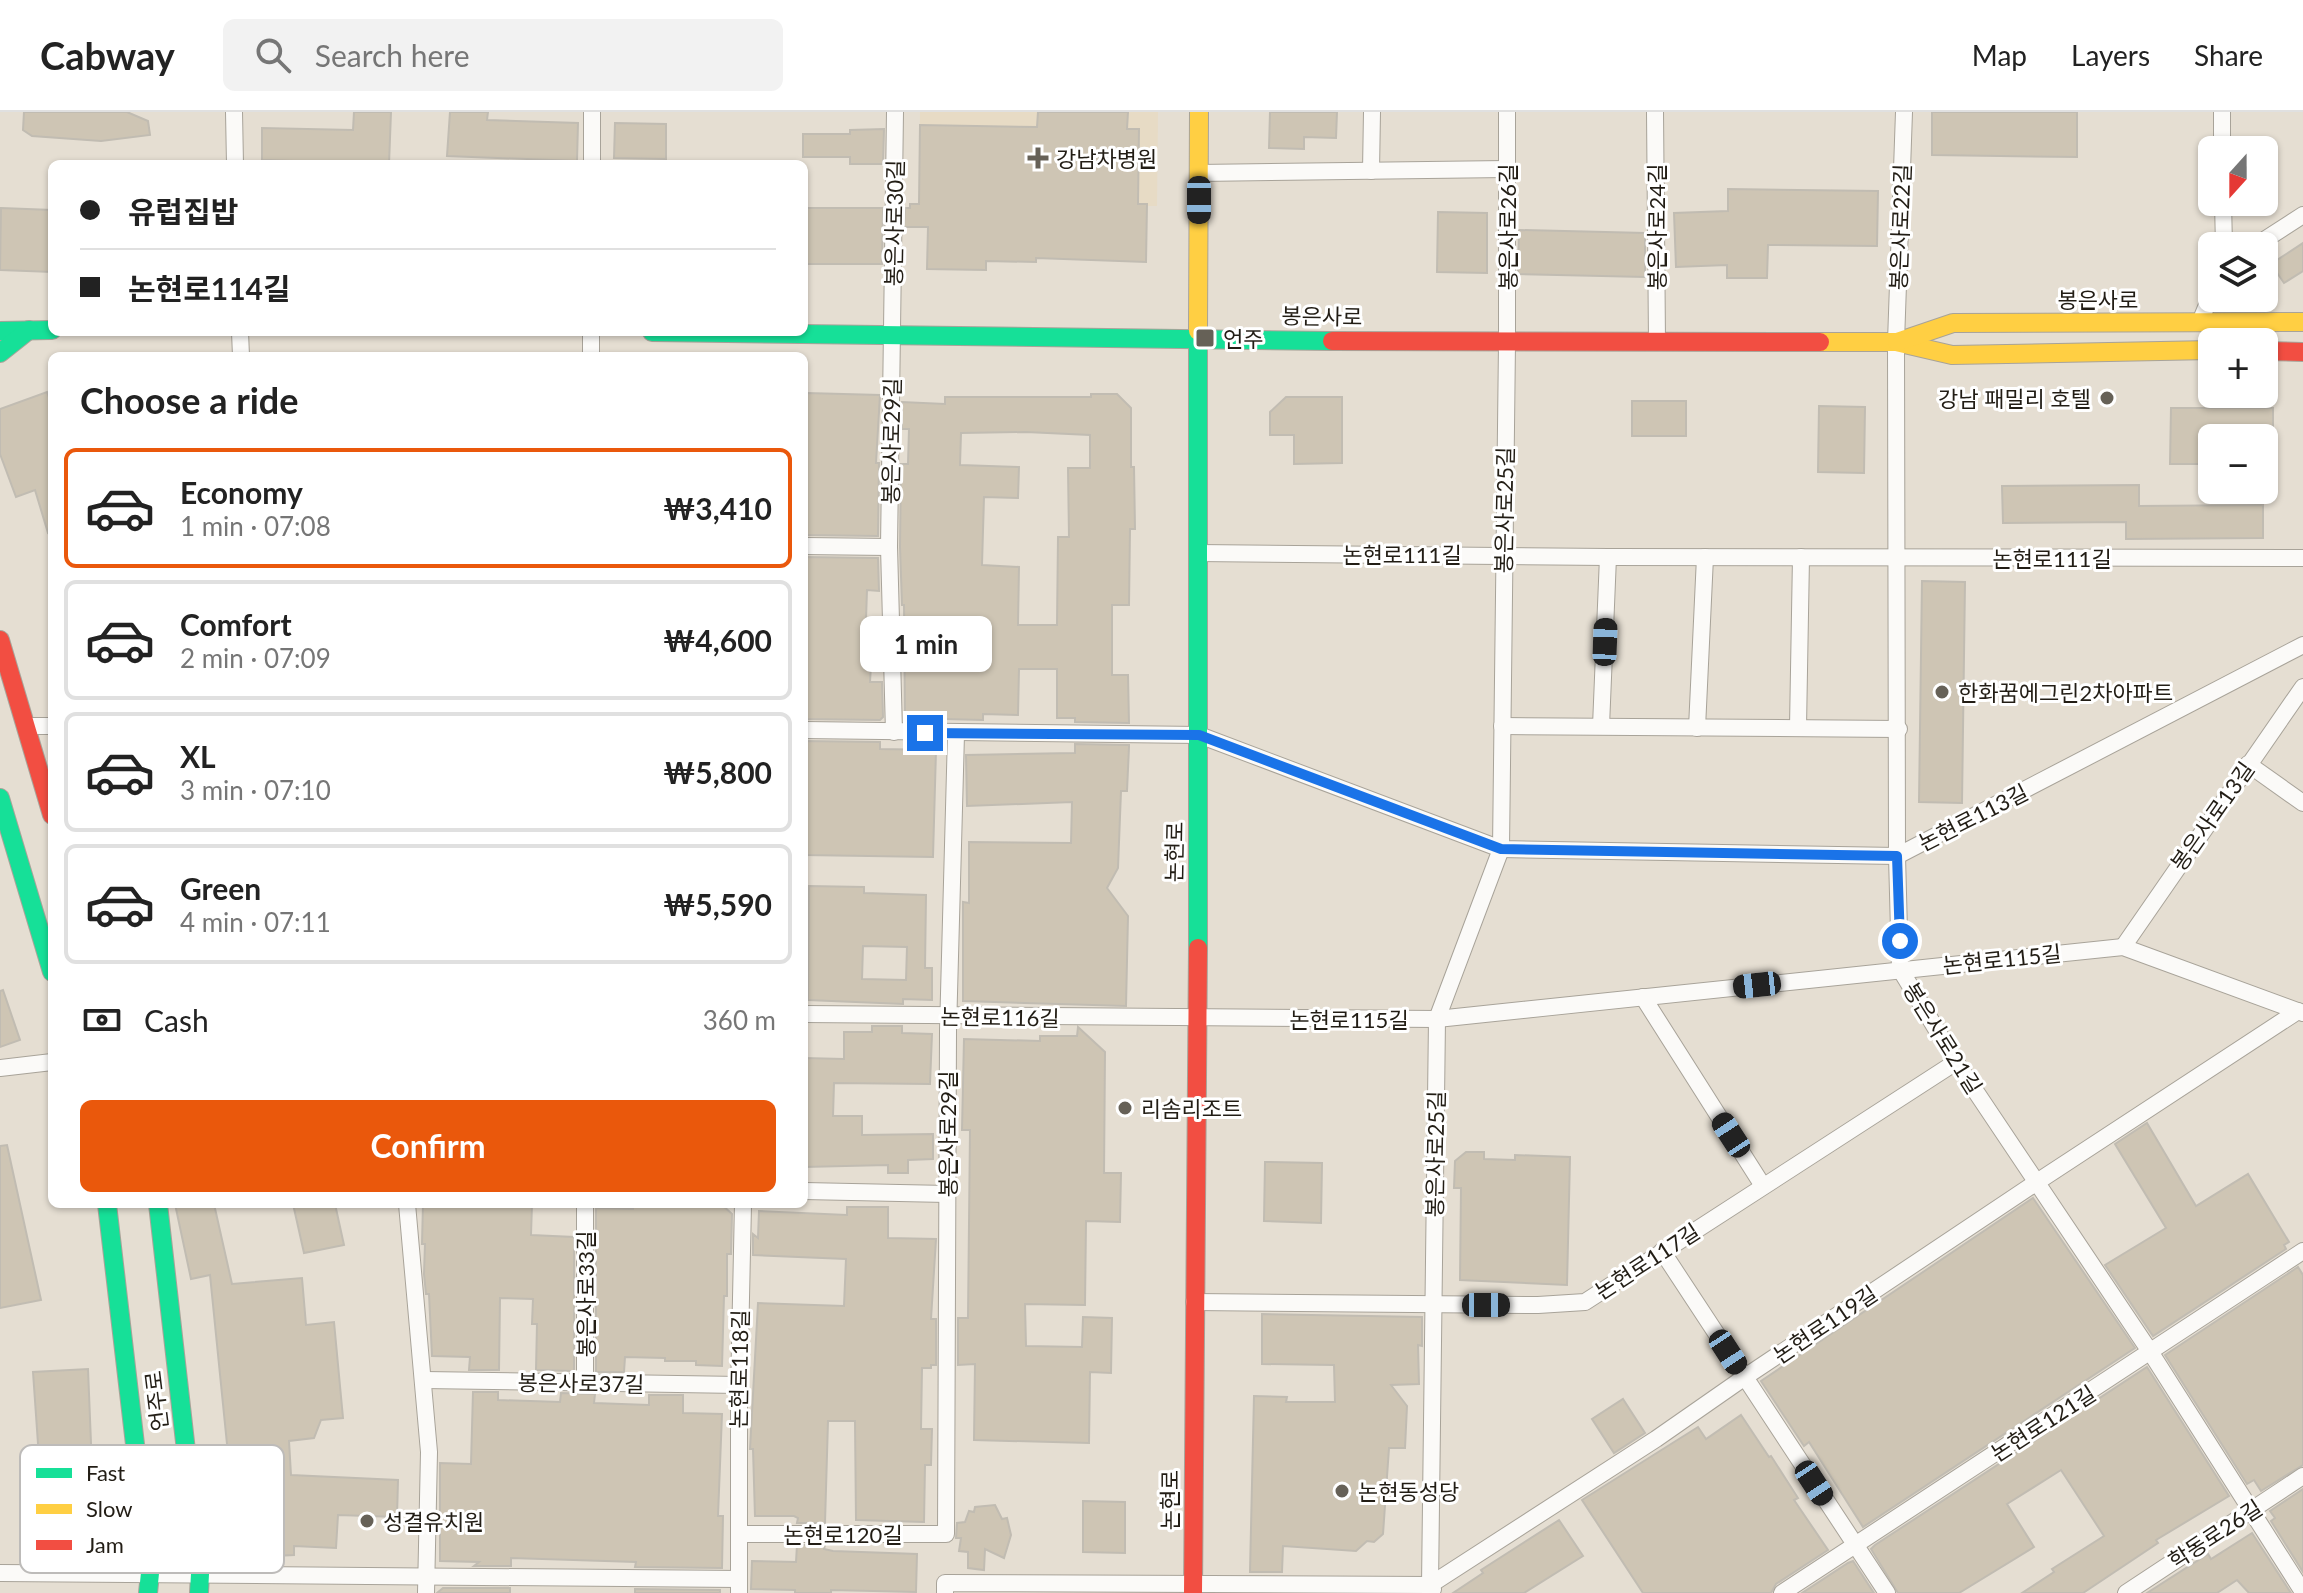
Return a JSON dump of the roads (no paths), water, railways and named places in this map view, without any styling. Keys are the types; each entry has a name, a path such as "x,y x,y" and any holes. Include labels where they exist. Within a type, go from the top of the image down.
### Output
{"main road":[{"name":"논현로","path":"1192,1588 1199,735 1199,112"},
{"name":"봉은사로","path":"1896,342 1953,323 2303,322"},
{"path":"0,353 29,330"},
{"path":"0,331 48,330"},
{"name":"봉은사로","path":"808,334 1507,343 1896,342 1952,355 2198,350"},
{"path":"2278,351 2303,352"},
{"path":"0,640 48,802"},
{"path":"0,798 48,959"},
{"name":"언주로","path":"107,1208 135,1445"},
{"name":"언주로","path":"158,1208 185,1445"},
{"name":"언주로","path":"148,1593 150,1573"}],"street":[{"path":"234,112 235,160"},
{"path":"592,112 592,160"},
{"name":"봉은사로30길","path":"893,335 895,112"},
{"path":"1371,171 1372,112"},
{"name":"봉은사로26길","path":"1507,112 1507,343"},
{"name":"봉은사로24길","path":"1655,112 1657,341"},
{"name":"봉은사로22길","path":"1896,342 1904,112"},
{"path":"2222,112 2222,136"},
{"path":"1198,173 1506,169"},
{"path":"2277,232 2303,215"},
{"path":"2200,322 2204,312"},
{"name":"봉은사로29길","path":"893,335 889,547 894,732"},
{"name":"봉은사로21길","path":"1896,342 1900,969 1956,1062 2151,1353 2303,1592"},
{"name":"봉은사로25길","path":"1433,1589 1437,1019 1501,849 1507,343"},
{"path":"808,546 889,547"},
{"name":"논현로111길","path":"1197,553 2303,558"},
{"path":"1601,726 1608,557"},
{"path":"1697,728 1705,557"},
{"path":"1798,727 1801,557"},
{"name":"논현로113길","path":"1199,735 1501,849 1897,856 2303,645"},
{"name":"봉은사로13길","path":"2123,947 2303,687"},
{"path":"25,726 48,726"},
{"path":"1502,726 1899,729"},
{"path":"808,730 1199,735"},
{"name":"봉은사로29길","path":"946,1534 948,1016 956,734"},
{"path":"2248,764 2303,803"},
{"name":"논현로115길","path":"1197,1018 1437,1019 2123,947 2300,1012"},
{"path":"1643,997 1763,1186"},
{"name":"논현로119길","path":"1433,1589 2037,1182 2300,1012"},
{"name":"논현로116길","path":"808,1014 1197,1018"},
{"path":"0,1068 48,1062"},
{"name":"논현로117길","path":"1194,1302 1585,1302 1956,1062"},
{"path":"808,1191 947,1194"},
{"path":"407,1208 429,1452 426,1585"},
{"name":"봉은사로33길","path":"585,1208 585,1384"},
{"name":"논현로118길","path":"739,1586 743,1208"},
{"path":"1662,1251 1887,1593"},
{"name":"논현로121길","path":"1782,1593 2303,1251"},
{"name":"봉은사로37길","path":"424,1380 739,1385"},
{"name":"학동로26길","path":"2126,1593 2303,1476"},
{"name":"논현로120길","path":"740,1534 946,1534"},
{"path":"0,1573 150,1573 200,1584 739,1586"},
{"path":"945,1588 1433,1589"}],"place":[{"name":"강남차병원","path":"1038,158"},
{"name":"언주","path":"1205,338"},
{"name":"강남 패밀리 호텔","path":"2107,398"},
{"name":"한화꿈에그린2차아파트","path":"1942,692"},
{"name":"리솜리조트","path":"1125,1108"},
{"name":"논현동성당","path":"1342,1491"},
{"name":"성결유치원","path":"367,1521"}]}
